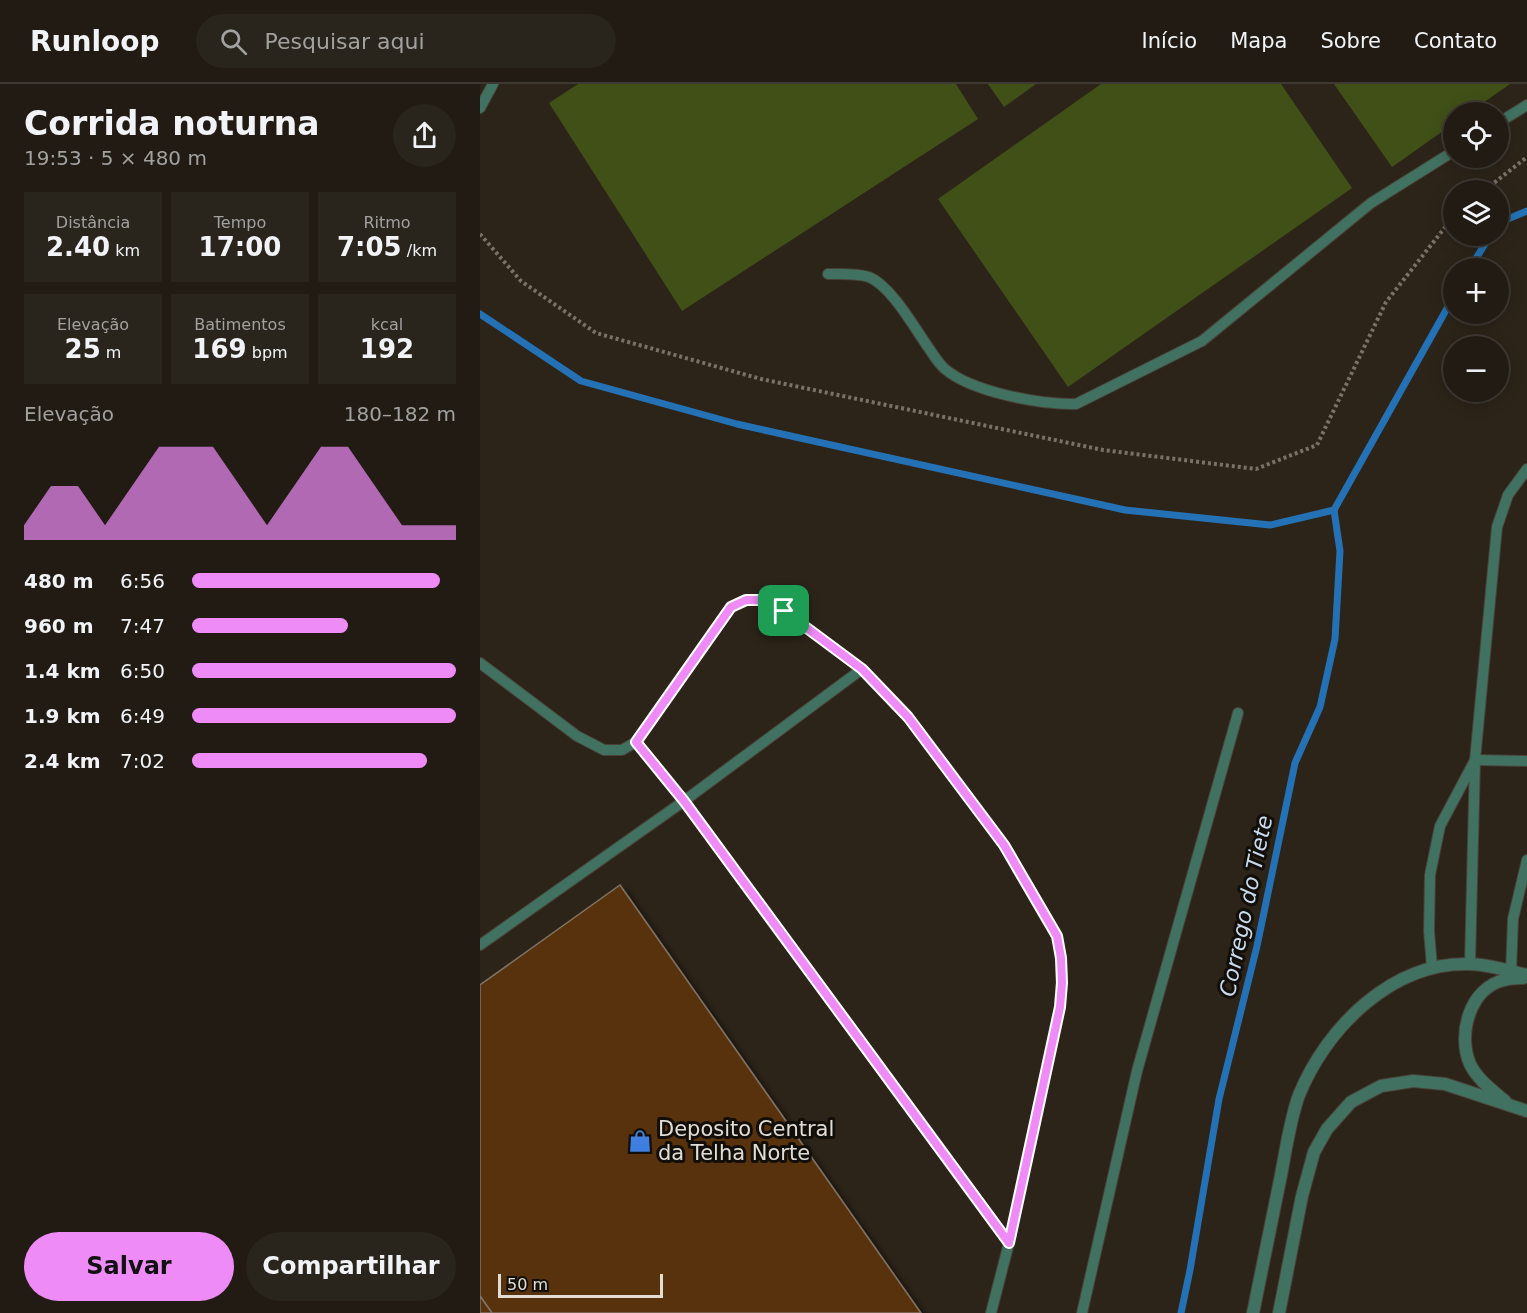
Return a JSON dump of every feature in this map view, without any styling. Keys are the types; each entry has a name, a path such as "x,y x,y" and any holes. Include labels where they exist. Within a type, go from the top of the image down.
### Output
{"street":[{"path":"1253,1313 1299,1095 1323,1051 1350,1016 1389,985 1432,967 1470,963 1527,976"},
{"path":"1510,1105 1484,1084 1471,1064 1464,1042 1467,1019 1476,1000 1492,986 1503,980 1527,976"},
{"path":"1279,1313 1302,1196 1314,1152 1327,1129 1351,1102 1381,1086 1413,1081 1445,1084 1527,1111"}],"lane":[{"path":"480,108 493,84"},
{"path":"1509,116 1527,105"},
{"path":"828,274 856,274 872,278 887,290 943,367 957,378 978,388 1032,400 1062,405 1076,404 1202,341 1371,203 1443,158"},
{"path":"1470,963 1475,759 1497,527 1508,495 1527,469"},
{"path":"480,663 586,741 604,750 622,750 636,742 731,607 746,600 762,600 784,611 862,669 908,717 1004,845 1057,936 1061,958 1060,1007 1009,1243 991,1313"},
{"path":"480,945 684,801 862,669"},
{"path":"1082,1313 1137,1071 1238,713"},
{"path":"636,742 684,801 1009,1243"},
{"path":"1475,759 1527,761"},
{"path":"1432,967 1429,931 1430,875 1440,826 1475,759"},
{"path":"1511,972 1513,919 1527,860"}],"path":[{"path":"1498,180 1527,157"}],"green space":[{"path":"578,84 956,84 978,119 682,311 549,103"},
{"path":"988,84 1036,84 1004,107"},
{"path":"1101,84 1281,84 1352,188 1068,387 938,199"},
{"path":"1334,84 1510,84 1484,102 1443,102 1443,131 1392,167"}],"building":[{"name":"Deposito Central da Telha Norte","path":"620,885 921,1313 492,1313 480,1296 480,985"},
{"path":"480,1296 492,1313 480,1313"}],"waterway":[{"path":"1509,218 1527,211"},
{"path":"1476,258 1484,246"},
{"path":"480,314 581,381 737,424 1125,510 1270,525 1334,510 1443,316"},
{"name":"Corrego do Tiete","path":"1181,1313 1219,1099 1257,946 1295,763 1320,707 1335,639 1340,551 1334,510"}],"place":[{"name":"Deposito Central da Telha Norte","path":"640,1141"}],"route":[{"path":"746,600 762,600 784,611 862,669 908,717 1004,845 1057,936 1061,958 1060,1007 1009,1243 684,801 636,742 731,607 746,600"}]}
